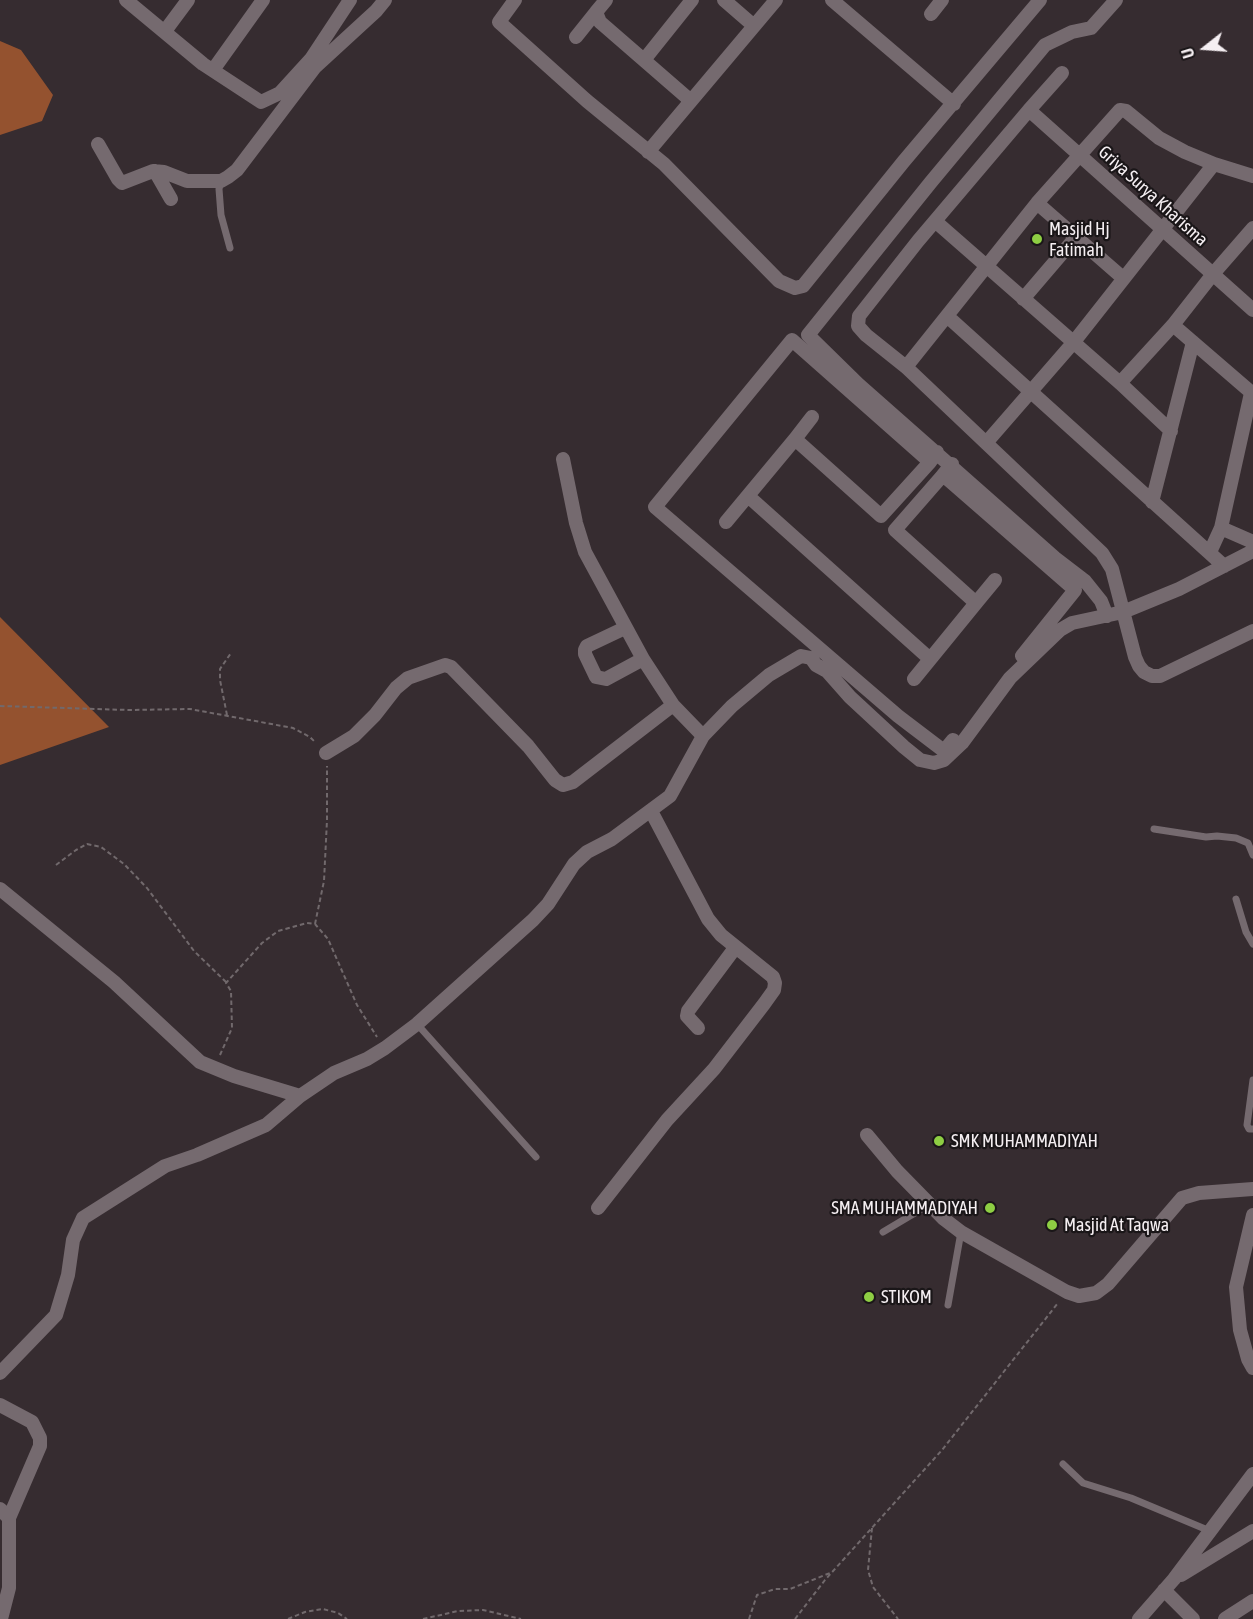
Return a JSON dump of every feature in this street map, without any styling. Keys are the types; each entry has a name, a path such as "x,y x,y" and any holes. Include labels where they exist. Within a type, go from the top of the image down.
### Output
{"street":[{"path":"126,0 213,70 261,102 280,93 311,58 350,0"},
{"path":"165,31 188,0"},
{"path":"213,70 263,0"},
{"path":"98,144 122,183 156,171 187,181 221,181 237,170 315,67 385,0"},
{"path":"515,0 499,22 690,189 779,281 795,288 803,286 904,161 1040,0"},
{"path":"576,37 606,0"},
{"path":"644,60 692,0"},
{"path":"724,0 754,26"},
{"path":"648,152 776,0"},
{"path":"832,0 954,104"},
{"path":"931,14 942,0"},
{"path":"934,457 792,340 655,507 898,716 944,751 1076,590 943,475 934,457 808,335 1045,45 1072,32 1091,28 1116,0"},
{"path":"596,12 600,22 691,100"},
{"path":"1062,73 935,222 857,320 858,326 906,367 1102,553 1113,569 1138,666 1152,676 1160,676 1253,631"},
{"path":"906,367 1037,203 1120,110 1123,109 1159,138 1214,164 1253,176"},
{"name":"Griya Surya Kharisma","path":"1029,110 1253,310"},
{"path":"986,443 1073,343 1214,164"},
{"path":"156,171 171,199"},
{"path":"1037,203 1123,278"},
{"path":"935,222 1120,383 1171,431"},
{"path":"1120,383 1173,324 1253,228"},
{"path":"1023,299 1076,237"},
{"path":"947,316 1224,566"},
{"path":"1173,324 1252,394 1221,528 1210,552"},
{"path":"1152,502 1193,342"},
{"path":"726,522 812,417"},
{"path":"795,439 976,603"},
{"path":"881,516 934,457"},
{"path":"563,459 581,540 625,628 673,705 704,736"},
{"path":"920,474 943,475 1055,558 1085,581 1101,601 1107,616"},
{"path":"896,530 943,475"},
{"path":"748,496 930,660"},
{"path":"1221,528 1253,542"},
{"path":"0,1373 56,1315 68,1275 73,1240 83,1218 165,1166 197,1155 266,1125 300,1096 334,1073 367,1059 417,1024 533,920 548,904 574,864 587,852 612,839 670,796 704,736 732,706 769,675 801,656 811,658 816,665 827,671 850,697 920,760 926,763 944,760 962,743 1010,678 1049,639 1072,623 1123,612 1179,589 1253,551"},
{"path":"914,679 995,580"},
{"path":"625,628 587,646 585,654 596,677 606,679 643,659"},
{"path":"326,753 354,736 375,715 396,688 408,678 445,665 451,667 528,746 555,780 563,784 573,782 673,705"},
{"path":"598,1208 667,1120 714,1069 774,990 776,983 773,977 721,935 708,919 651,811"},
{"path":"0,889 114,982 200,1062 300,1096"},
{"path":"698,1028 687,1016 688,1011 735,948"},
{"path":"867,1135 897,1171 944,1220 1067,1292 1079,1296 1096,1293 1108,1284 1182,1198 1199,1193 1253,1189"},
{"path":"1253,1215 1236,1287 1240,1330 1248,1359 1253,1368"},
{"path":"0,1405 33,1422 40,1438 40,1446 4,1514 9,1588 1,1619"},
{"path":"1139,1619 1174,1579 1253,1474"},
{"path":"1174,1579 1253,1531"},
{"path":"1164,1590 1192,1619"},
{"path":"1225,1619 1253,1601"}],"lane":[{"path":"221,181 219,201 230,248"},
{"path":"1154,829 1206,837 1236,838 1248,843 1253,855"},
{"path":"1236,899 1246,932 1253,944"},
{"path":"417,1024 536,1157"},
{"path":"1253,1080 1247,1125 1249,1129 1253,1129"},
{"path":"884,1232 930,1204"},
{"path":"948,1305 961,1232"},
{"path":"1064,1464 1083,1483 1131,1498 1210,1532"}],"path":[{"path":"227,715 220,669 231,653"},
{"path":"0,706 129,710 190,709 293,729 310,737 326,753 327,760 324,881 315,924"},
{"path":"56,865 87,844 101,847 124,864 147,888 194,951 226,983 231,991 232,1028 213,1068"},
{"path":"226,983 262,944 278,932 298,924 315,924 328,939 357,1005 384,1048"},
{"path":"795,1619 833,1572 942,1450 1067,1292"},
{"path":"872,1528 868,1570 870,1579 873,1587 898,1619"},
{"path":"749,1619 757,1595 775,1589 790,1588 833,1572"},
{"path":"288,1619 305,1612 323,1609 338,1613 347,1619"},
{"path":"423,1619 458,1611 483,1610 522,1619"}],"shaded area":[{"path":"0,41 21,50 53,95 42,121 0,135"},
{"path":"0,617 109,727 0,765"}],"place":[{"name":"Masjid Hj Fatimah","path":"1037,239"},
{"name":"SMK MUHAMMADIYAH","path":"939,1141"},
{"name":"SMA MUHAMMADIYAH","path":"990,1208"},
{"name":"Masjid At Taqwa","path":"1052,1225"},
{"name":"STIKOM","path":"869,1297"}]}
